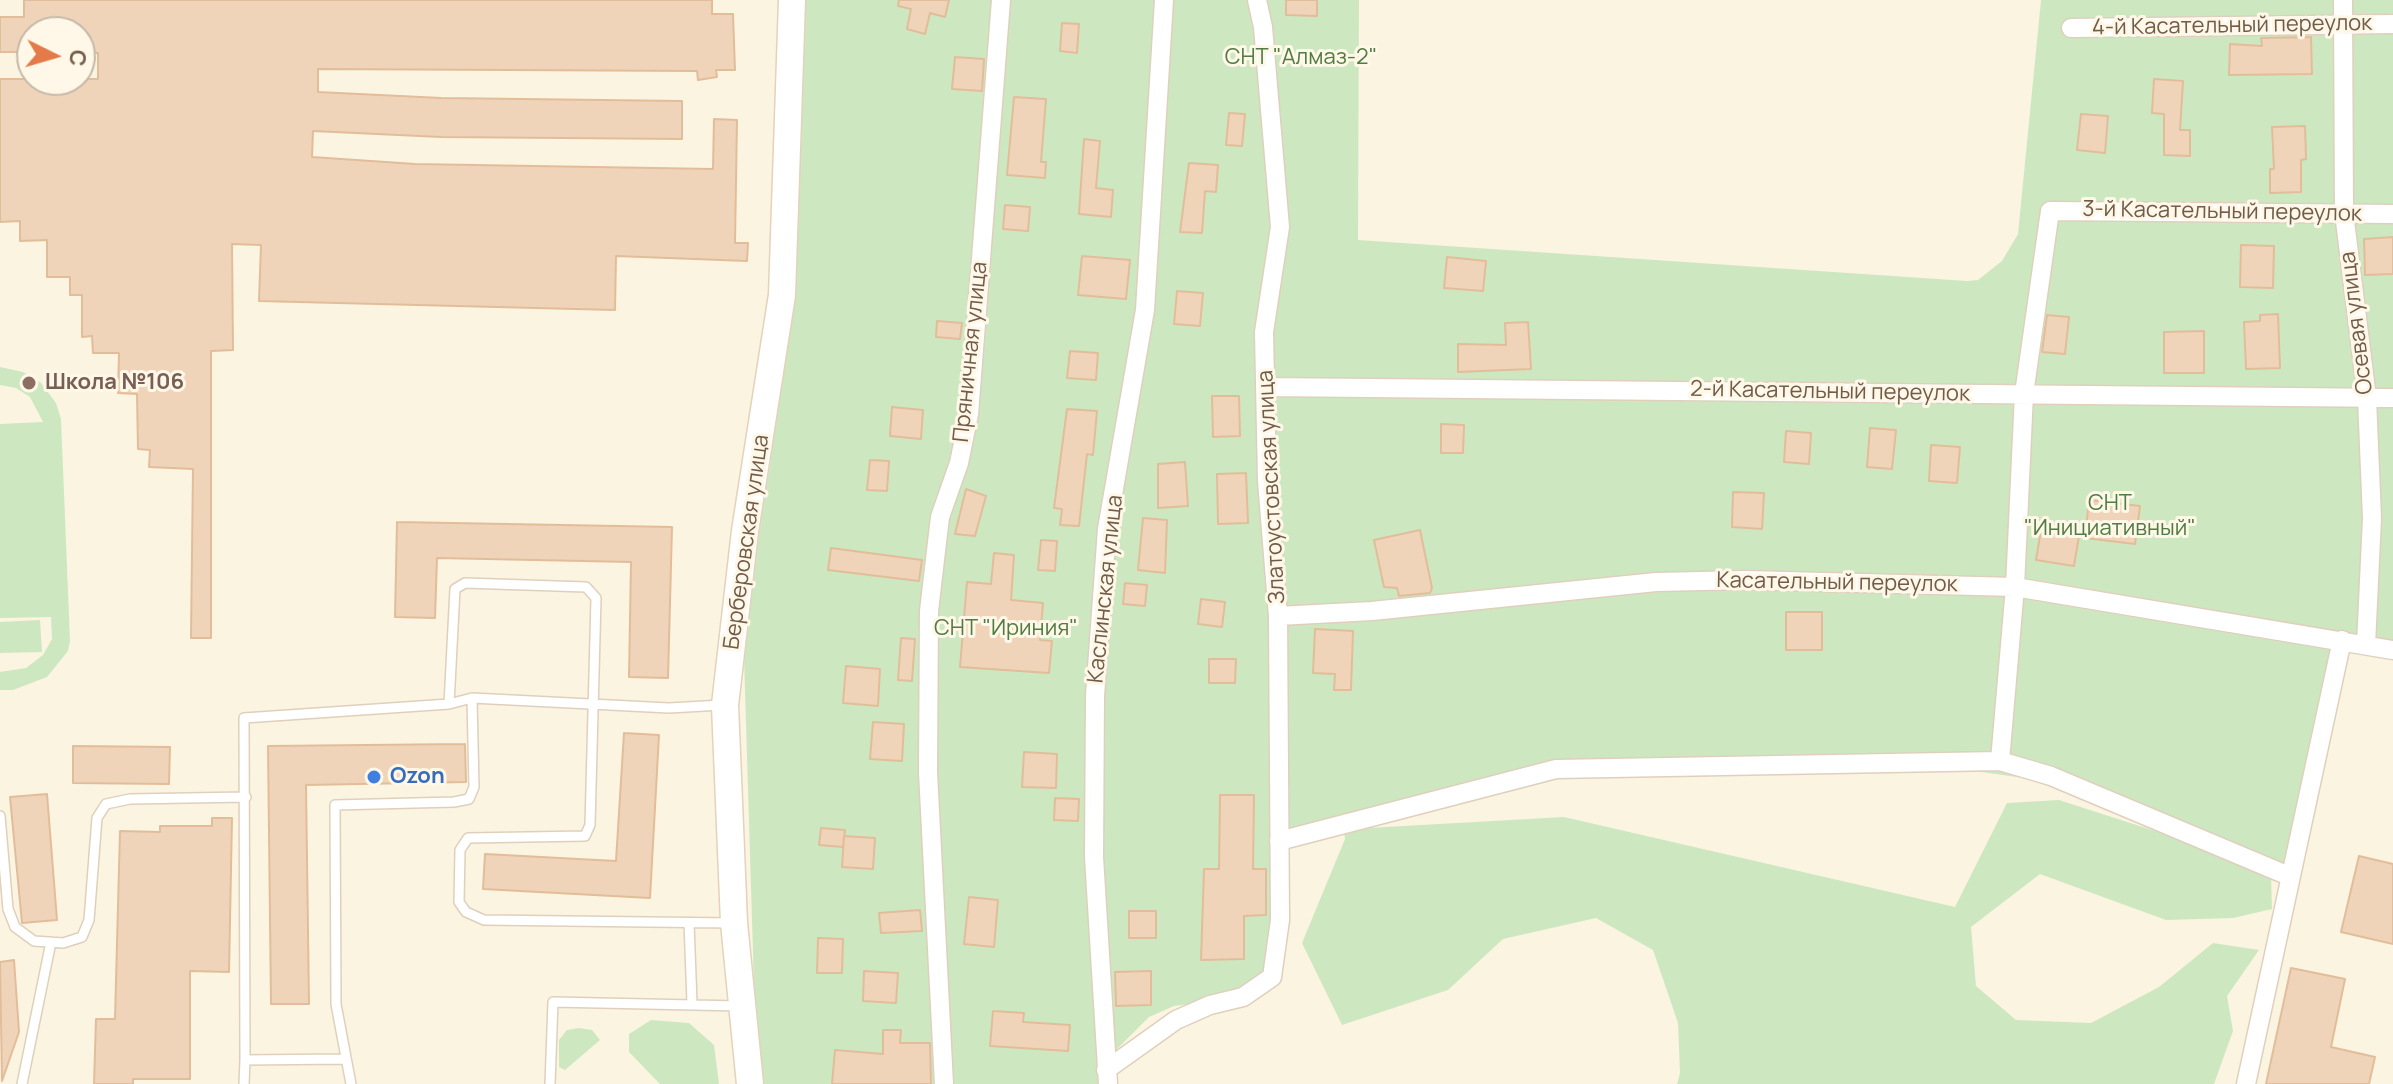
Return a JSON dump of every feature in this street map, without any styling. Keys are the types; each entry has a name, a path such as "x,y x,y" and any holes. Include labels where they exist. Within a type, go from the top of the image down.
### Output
{"street":[{"name":"Берберовская улица","path":"750,1084 734,923 725,705 745,531 782,295 792,0"},
{"name":"Пряничная улица","path":"944,1084 928,772 929,611 940,517 959,463 969,414 1001,0"},
{"name":"Каслинская улица","path":"1107,1077 1094,857 1095,696 1107,529 1145,310 1164,0"},
{"name":"Златоустовская улица","path":"1107,1077 1176,1020 1210,1005 1243,997 1272,977 1280,920 1278,616 1267,481 1264,332 1280,227 1263,27 1257,0"},
{"name":"Осевая улица","path":"2343,0 2344,213 2367,398 2372,518 2366,645"},
{"name":"4-й Касательный переулок","path":"2071,28 2393,24"},
{"name":"3-й Касательный переулок","path":"2024,394 2050,211 2393,214"},
{"name":"2-й Касательный переулок","path":"1267,387 2393,398"},
{"path":"2000,761 2015,587 2024,394"},
{"name":"Касательный переулок","path":"1278,616 1372,611 1656,582 1746,580 2015,587 2393,650"},
{"path":"2246,1084 2342,640"},
{"path":"1279,841 1556,769 2000,761 2051,776 2289,876"}],"lane":[{"path":"449,704 455,589 465,583 586,587 596,598 590,825 585,836 468,838 460,850 459,902 466,912 484,920 734,923"},
{"path":"244,1084 244,718 449,704 472,698 669,708 725,705"},
{"path":"351,1084 336,1004 335,805 469,799 474,787 472,698"},
{"path":"0,816 8,909 15,927 34,941 51,942 82,937 89,920 97,818 106,804 130,799 246,797"},
{"path":"689,923 692,1003"},
{"path":"22,1084 51,942"},
{"path":"550,1084 553,1002 743,1006"},
{"path":"245,1060 344,1059"}],"green space":[{"path":"799,0 1359,0 1358,240 1967,281 1978,280 2002,261 2018,234 2041,0 2393,0 2393,651 2350,643 2293,885 2271,876 2272,909 2233,918 2166,920 2040,874 1971,927 1976,986 2016,1020 2091,1023 2159,987 2213,943 2259,950 2227,996 2233,1031 2214,1084 1677,1084 1680,1073 1678,1023 1653,950 1596,918 1503,939 1448,990 1342,1025 1302,943 1345,839 1344,830 1275,848 1272,932 1266,976 1248,997 1174,1006 1149,1017 1114,1052 1106,1084 757,1084 742,593 770,466 792,262","holes":["1960,769 2045,781 2180,839 2059,800 2007,803 1955,907 1564,817 1350,829 1556,776"]},
{"path":"0,367 23,372 41,383 56,403 61,419 70,641 68,651 47,677 13,690 0,690 0,672 26,668 43,655 52,639 51,617 0,618 0,424 43,422 30,397 16,388 0,385"},
{"path":"40,620 42,652 0,653 0,622"},
{"path":"651,1020 689,1023 714,1045 719,1084 660,1084 629,1052 629,1034"},
{"path":"567,1030 592,1030 600,1040 565,1070 559,1067 559,1040"}],"building":[{"path":"24,0 712,0 712,14 733,14 735,70 716,70 717,77 698,80 697,71 318,69 318,92 441,98 682,101 682,139 441,137 313,131 312,157 415,164 713,169 714,119 737,120 735,243 748,243 747,261 616,256 615,310 259,301 261,245 232,244 233,350 211,351 211,638 191,638 193,469 149,467 150,450 138,449 137,394 118,393 119,353 93,353 92,336 82,337 82,295 70,295 70,277 47,277 47,240 20,241 20,221 0,222 0,79 16,79 16,96 96,96 98,79 96,16 24,16"},
{"path":"899,0 949,0 945,17 930,13 925,34 907,29 911,9 898,6"},
{"path":"1286,0 1317,0 1317,16 1286,15"},
{"path":"0,17 16,17 16,52 0,52"},
{"path":"1062,23 1079,24 1077,53 1060,51"},
{"path":"2311,37 2312,74 2229,75 2230,44 2262,46 2261,38"},
{"path":"955,57 984,59 982,91 952,89"},
{"path":"2154,79 2183,81 2180,130 2190,130 2190,156 2164,155 2164,114 2152,113"},
{"path":"1014,97 1046,99 1041,162 1046,162 1045,178 1007,175"},
{"path":"1229,113 1245,114 1242,146 1226,145"},
{"path":"2081,114 2108,116 2105,153 2077,150"},
{"path":"2305,126 2306,159 2301,160 2301,192 2270,193 2270,169 2274,169 2272,127"},
{"path":"1084,139 1100,141 1096,188 1113,190 1111,217 1079,214"},
{"path":"1189,163 1218,165 1216,192 1205,191 1202,233 1180,232"},
{"path":"1005,205 1030,207 1028,231 1003,229"},
{"path":"2393,237 2393,274 2365,275 2364,239"},
{"path":"2241,245 2274,246 2273,288 2240,287"},
{"path":"1082,256 1130,260 1126,299 1078,295"},
{"path":"1447,257 1486,261 1483,291 1444,288"},
{"path":"1177,291 1203,293 1200,326 1174,324"},
{"path":"2278,314 2280,368 2246,369 2244,322 2260,321 2260,315"},
{"path":"2047,315 2069,317 2065,354 2042,352"},
{"path":"937,321 962,323 960,339 936,337"},
{"path":"1528,322 1531,369 1458,372 1458,344 1506,345 1505,323"},
{"path":"2204,331 2204,373 2164,373 2164,332"},
{"path":"1070,351 1098,353 1096,380 1067,378"},
{"path":"1212,396 1239,396 1240,436 1213,437"},
{"path":"892,407 923,410 921,439 890,436"},
{"path":"1067,409 1097,411 1093,455 1087,454 1079,526 1060,525 1062,509 1054,508"},
{"path":"1441,424 1464,425 1463,453 1441,453"},
{"path":"1870,428 1896,430 1892,469 1867,467"},
{"path":"1786,431 1811,433 1809,464 1784,462"},
{"path":"1931,445 1960,447 1957,483 1929,481"},
{"path":"870,460 889,461 887,491 867,490"},
{"path":"1185,462 1188,506 1158,508 1158,464"},
{"path":"1246,473 1248,523 1218,524 1217,474"},
{"path":"966,489 986,496 975,536 955,534"},
{"path":"1733,492 1764,493 1762,529 1732,527"},
{"path":"2089,500 2140,506 2135,544 2085,538"},
{"path":"1143,518 1167,520 1165,573 1138,570"},
{"path":"397,522 672,527 668,678 629,677 631,562 437,558 435,618 395,617"},
{"path":"1420,530 1432,588 1430,593 1399,596 1397,588 1384,587 1374,540"},
{"path":"2041,530 2079,536 2074,566 2036,560"},
{"path":"1041,540 1057,541 1055,571 1038,570"},
{"path":"831,548 922,560 919,581 828,570"},
{"path":"994,553 1014,555 1011,600 1043,603 1040,640 1052,641 1049,673 960,667 967,582 991,584"},
{"path":"1125,583 1147,585 1145,606 1123,604"},
{"path":"1201,599 1225,602 1222,627 1198,624"},
{"path":"1786,612 1822,612 1822,650 1786,650"},
{"path":"1315,629 1353,631 1351,690 1334,690 1335,674 1313,673"},
{"path":"901,638 915,639 912,681 898,680"},
{"path":"1209,659 1236,659 1235,683 1209,683"},
{"path":"846,666 880,669 878,706 843,703"},
{"path":"873,722 904,724 902,761 870,759"},
{"path":"624,733 659,735 650,898 483,889 485,854 616,861"},
{"path":"465,744 466,782 306,785 309,1004 271,1004 268,746"},
{"path":"73,746 170,747 169,784 73,783"},
{"path":"1024,752 1057,754 1056,788 1022,787"},
{"path":"47,794 57,920 22,923 10,797"},
{"path":"1220,795 1254,795 1253,869 1266,869 1266,915 1244,916 1244,959 1201,960 1204,869 1219,869"},
{"path":"1055,798 1079,799 1078,821 1054,820"},
{"path":"212,818 232,818 229,972 190,971 190,1079 133,1079 133,1084 94,1084 96,1019 115,1019 120,831 160,832 160,826 212,826"},
{"path":"821,828 845,830 843,847 819,845"},
{"path":"844,836 875,838 873,869 842,867"},
{"path":"2359,856 2393,864 2393,944 2341,932"},
{"path":"969,897 998,900 994,947 964,944"},
{"path":"920,910 922,931 881,933 879,913"},
{"path":"1129,911 1156,911 1156,938 1129,938"},
{"path":"818,938 843,939 842,973 817,973"},
{"path":"14,960 19,1032 2,1081 0,962"},
{"path":"2291,968 2345,979 2331,1047 2375,1057 2369,1084 2266,1084"},
{"path":"864,971 898,973 896,1003 863,1001"},
{"path":"1151,971 1151,1005 1116,1006 1115,972"},
{"path":"993,1011 1024,1013 1023,1022 1070,1025 1068,1051 990,1046"},
{"path":"883,1030 901,1030 900,1043 930,1043 931,1084 832,1084 835,1050 883,1054"}],"place":[{"name":"Школа №106","path":"29,383"},
{"name":"Ozon","path":"374,777"}],"park label":[{"name":"СНТ \"Алмаз-2\"","path":"1301,58"},
{"name":"СНТ \"Инициативный\"","path":"2110,516"},
{"name":"СНТ \"Ириния\"","path":"1006,629"}]}
